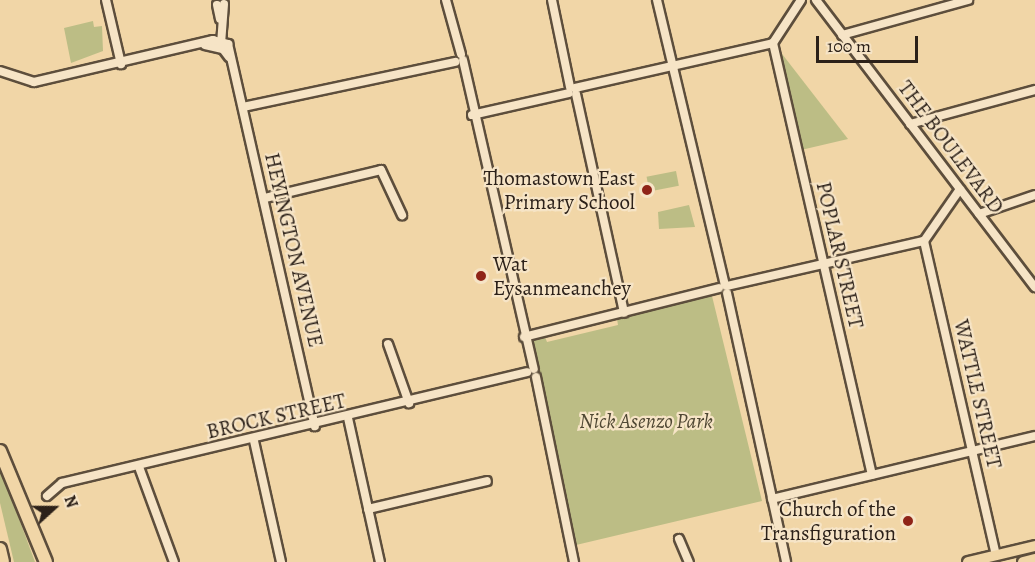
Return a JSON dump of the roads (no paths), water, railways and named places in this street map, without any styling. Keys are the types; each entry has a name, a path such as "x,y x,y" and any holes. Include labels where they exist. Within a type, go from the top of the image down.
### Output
{"highway":[{"path":"0,451 46,562"},
{"path":"0,549 3,562"}],"main road":[{"path":"968,562 1035,546"},
{"path":"1023,562 1035,559"}],"street":[{"path":"106,0 121,64"},
{"path":"446,0 457,58 465,82 574,562"},
{"path":"552,0 624,313"},
{"path":"657,0 786,562"},
{"path":"472,115 773,43 801,0"},
{"name":"THE BOULEVARD","path":"816,0 1035,287"},
{"path":"842,35 968,0"},
{"name":"HEYINGTON AVENUE","path":"222,2 221,42 237,82 315,426"},
{"path":"0,71 34,82 221,42"},
{"name":"POPLAR STREET","path":"773,43 872,475"},
{"path":"243,107 457,58"},
{"path":"910,124 1035,90"},
{"path":"265,198 381,170 402,215"},
{"path":"524,338 924,241 960,189"},
{"path":"979,214 1035,195"},
{"name":"WATTLE STREET","path":"924,241 996,555"},
{"path":"388,344 409,403"},
{"name":"BROCK STREET","path":"47,496 62,483 254,441 530,374"},
{"path":"348,418 380,562"},
{"path":"772,499 1035,436"},
{"path":"254,441 281,562"},
{"path":"140,467 174,562"},
{"path":"368,509 487,481"},
{"path":"679,539 689,562"}],"place":[{"name":"Thomastown East Primary School","path":"647,190"},
{"name":"Wat Eysanmeanchey","path":"481,276"},
{"name":"Church of the Transfiguration","path":"908,521"}],"park label":[{"name":"Nick Asenzo Park","path":"646,421"}]}
